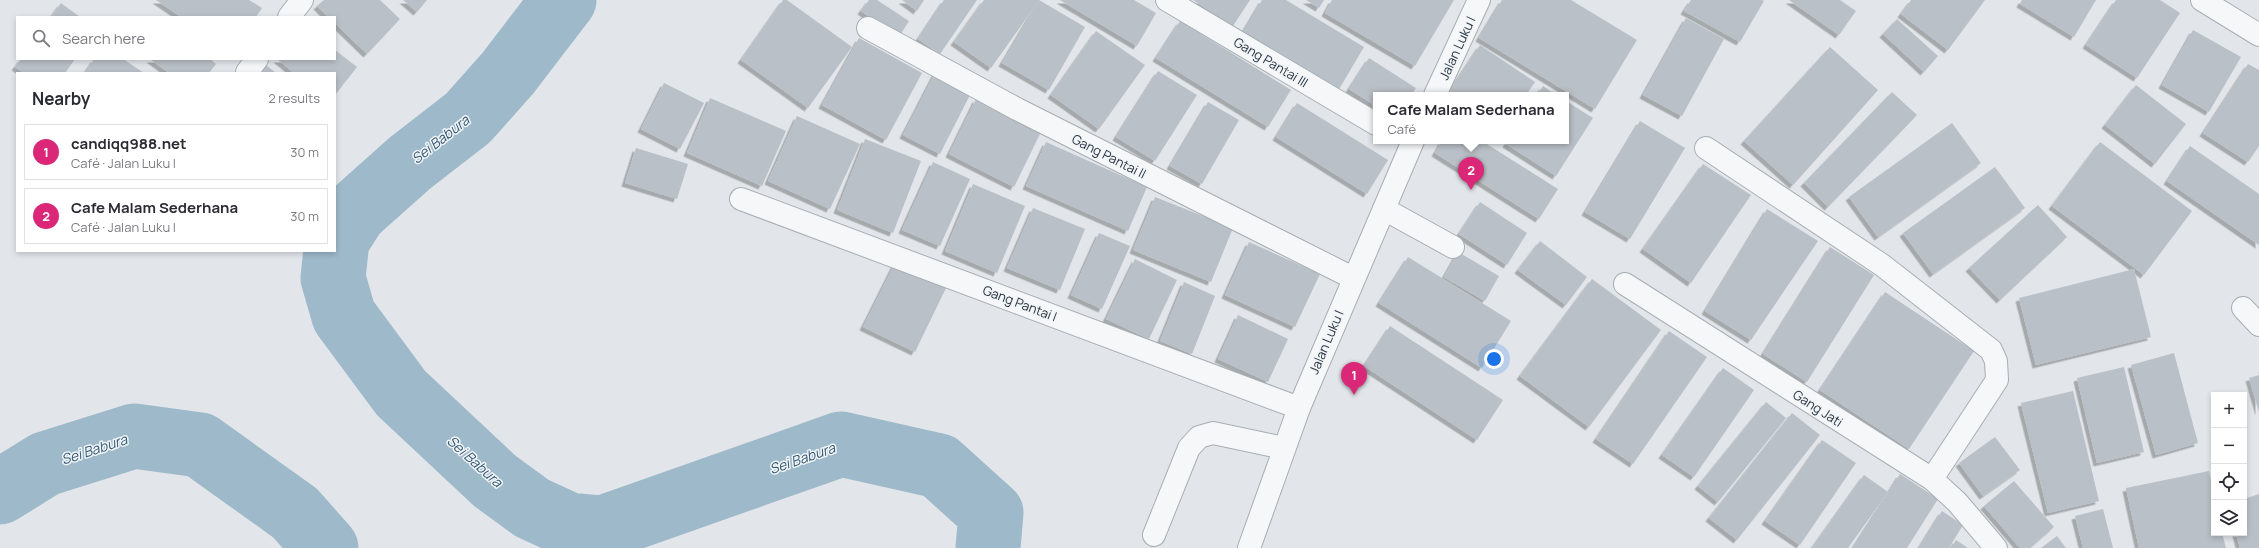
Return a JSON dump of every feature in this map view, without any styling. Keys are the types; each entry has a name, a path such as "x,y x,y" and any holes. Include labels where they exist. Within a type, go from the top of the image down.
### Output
{"street":[{"path":"290,16 302,0"},
{"name":"Gang Pantai III","path":"1167,0 1373,122"},
{"name":"Jalan Luku I","path":"1436,92 1479,0"},
{"path":"2202,0 2257,28"},
{"name":"Gang Pantai II","path":"868,28 1017,109 1353,278"},
{"name":"Jalan Luku I","path":"1249,548 1299,408 1353,278 1384,209 1409,144"},
{"path":"1706,148 1882,265 1991,350 1996,361 1997,380 1932,479"},
{"name":"Gang Pantai I","path":"741,199 1299,408"},
{"path":"1384,209 1453,246"},
{"name":"Gang Jati","path":"1625,284 1932,479 1957,502 1996,548"},
{"path":"2243,308 2259,325"},
{"path":"1154,535 1189,448 1199,438 1213,433 1284,448"}],"building":[{"path":"156,0 249,0 262,8 257,16 180,16"},
{"path":"324,0 380,0 400,19 367,54 336,24 336,16 327,16 317,6"},
{"path":"403,0 427,0 417,12"},
{"path":"783,0 787,0 852,47 808,108 741,60"},
{"path":"869,0 877,0 909,21 899,37 861,11"},
{"path":"902,0 924,0 917,11"},
{"path":"944,0 977,0 940,54 918,39"},
{"path":"984,0 1039,0 1085,27 1049,90 1002,63 1038,2 991,68 954,42"},
{"path":"1060,0 1134,0 1156,13 1137,46"},
{"path":"1193,0 1250,0 1233,26"},
{"path":"1262,0 1286,0 1364,47 1338,91 1242,34"},
{"path":"1306,0 1324,0 1319,8"},
{"path":"1332,0 1454,0 1415,66 1325,13"},
{"path":"1502,0 1571,0 1637,40 1595,109 1479,38"},
{"path":"1691,0 1764,1 1740,42 1684,11"},
{"path":"1789,0 1840,0 1856,11 1839,35"},
{"path":"1911,0 1985,0 1948,50 1901,14"},
{"path":"2022,0 2096,0 2074,37 2020,4"},
{"path":"2116,0 2160,0 2180,13 2137,78 2086,45"},
{"path":"61,3 79,16 52,16"},
{"path":"1686,18 1724,39 1682,116 1643,95"},
{"path":"1897,19 1938,56 1924,72 1883,34"},
{"path":"1180,21 1291,90 1268,127 1156,58"},
{"path":"2193,30 2241,57 2209,112 2162,85"},
{"path":"1096,31 1145,65 1099,129 1051,95"},
{"path":"859,38 922,73 886,140 822,105"},
{"path":"1480,45 1535,82 1528,92 1449,92"},
{"path":"1830,47 1878,90 1793,185 1744,141"},
{"path":"336,51 357,67 336,94 336,72 293,72 278,60 336,60"},
{"path":"1369,58 1416,88 1413,92 1373,92 1373,104 1349,89"},
{"path":"20,60 74,60 66,72 22,72 15,67"},
{"path":"93,60 124,60 142,72 86,72"},
{"path":"151,60 211,60 216,64 210,72 168,72"},
{"path":"2248,64 2259,70 2259,146 2248,162 2203,133"},
{"path":"266,65 275,72 260,72"},
{"path":"936,71 972,91 940,154 903,135"},
{"path":"1158,71 1197,95 1155,161 1116,137"},
{"path":"664,83 704,103 680,149 641,129"},
{"path":"2136,85 2186,124 2155,164 2105,125"},
{"path":"1543,86 1552,92 1539,92"},
{"path":"1892,92 1917,115 1828,207 1804,183"},
{"path":"710,98 786,131 762,186 687,153"},
{"path":"976,99 1041,132 1014,187 949,154"},
{"path":"1208,102 1239,120 1202,184 1170,166"},
{"path":"1297,103 1388,160 1367,194 1276,137"},
{"path":"1569,103 1593,118 1556,176 1506,144 1569,144"},
{"path":"797,116 860,144 830,209 768,181"},
{"path":"1640,121 1685,148 1630,239 1585,212"},
{"path":"1952,123 1981,163 1878,237 1849,197"},
{"path":"865,139 921,161 893,233 837,210"},
{"path":"1046,142 1147,187 1128,231 1026,186"},
{"path":"2100,142 2192,211 2144,275 2052,206"},
{"path":"1440,144 1487,144 1558,189 1539,219 1435,153"},
{"path":"2190,146 2259,194 2259,245 2167,181"},
{"path":"636,148 688,164 677,199 625,183"},
{"path":"933,162 970,179 940,246 902,230"},
{"path":"1703,164 1751,195 1691,283 1643,249"},
{"path":"1995,167 2025,208 1933,274 1903,233"},
{"path":"973,184 1025,206 997,273 945,251"},
{"path":"1155,197 1233,228 1211,282 1133,250"},
{"path":"1480,202 1527,233 1507,265 1459,234"},
{"path":"2038,205 2067,237 2000,300 1969,268"},
{"path":"1033,208 1085,229 1060,290 1007,268"},
{"path":"1767,209 1818,241 1751,340 1705,311"},
{"path":"1099,233 1130,246 1102,309 1071,295"},
{"path":"1540,241 1587,277 1566,305 1518,270"},
{"path":"1249,242 1320,274 1295,327 1225,295"},
{"path":"1830,247 1874,275 1807,382 1763,354"},
{"path":"1458,252 1499,276 1485,301 1444,277"},
{"path":"1408,257 1511,321 1482,368 1379,303"},
{"path":"1135,259 1177,280 1149,339 1106,319"},
{"path":"896,261 947,286 915,352 863,327"},
{"path":"2134,269 2151,337 2036,365 2019,298"},
{"path":"1592,279 1661,330 1589,427 1520,376"},
{"path":"1184,282 1215,296 1192,354 1160,341"},
{"path":"1885,292 1974,351 1909,449 1820,390"},
{"path":"1238,315 1288,339 1268,382 1218,359"},
{"path":"1390,326 1503,400 1477,440 1364,366"},
{"path":"1669,331 1707,357 1633,464 1596,439"},
{"path":"2174,353 2198,443 2156,455 2131,365"},
{"path":"2124,367 2144,452 2097,463 2077,378"},
{"path":"1723,368 1754,390 1694,477 1662,455"},
{"path":"2259,375 2259,412 2249,378"},
{"path":"2073,391 2099,501 2048,513 2021,403"},
{"path":"1766,402 1786,418 1718,502 1698,486"},
{"path":"1792,413 1820,435 1737,540 1709,518"},
{"path":"1995,437 2020,470 1983,496 1959,463"},
{"path":"1822,440 1856,463 1800,545 1765,521"},
{"path":"2209,471 2211,481 2211,536 2223,536 2226,548 2139,548 2126,488"},
{"path":"1900,474 1938,499 1907,548 1853,548"},
{"path":"1864,475 1888,492 1848,548 1812,548"},
{"path":"2014,481 2054,527 2030,548 2020,548 1984,506"},
{"path":"2259,494 2259,548 2240,548 2237,536 2247,536 2247,498"},
{"path":"2103,509 2113,548 2083,548 2075,516"},
{"path":"1942,511 1963,525 1949,548 1919,548"},
{"path":"2057,536 2066,548 2041,548"},
{"path":"1956,540 1968,548 1951,548"}],"waterway":[{"name":"Sei Babura","path":"336,250 337,240 355,212 410,163 468,118 508,73 564,0"},
{"name":"Sei Babura","path":"336,252 333,278 344,316 401,393 495,481 532,508 569,525 603,528 841,444 939,466 991,513 988,548"},
{"name":"Sei Babura","path":"0,492 45,464 134,436 200,445 295,513 326,548"}],"place":[{"name":"Cafe Malam Sederhana","path":"1471,190"},
{"name":"candiqq988.net","path":"1354,395"}]}
